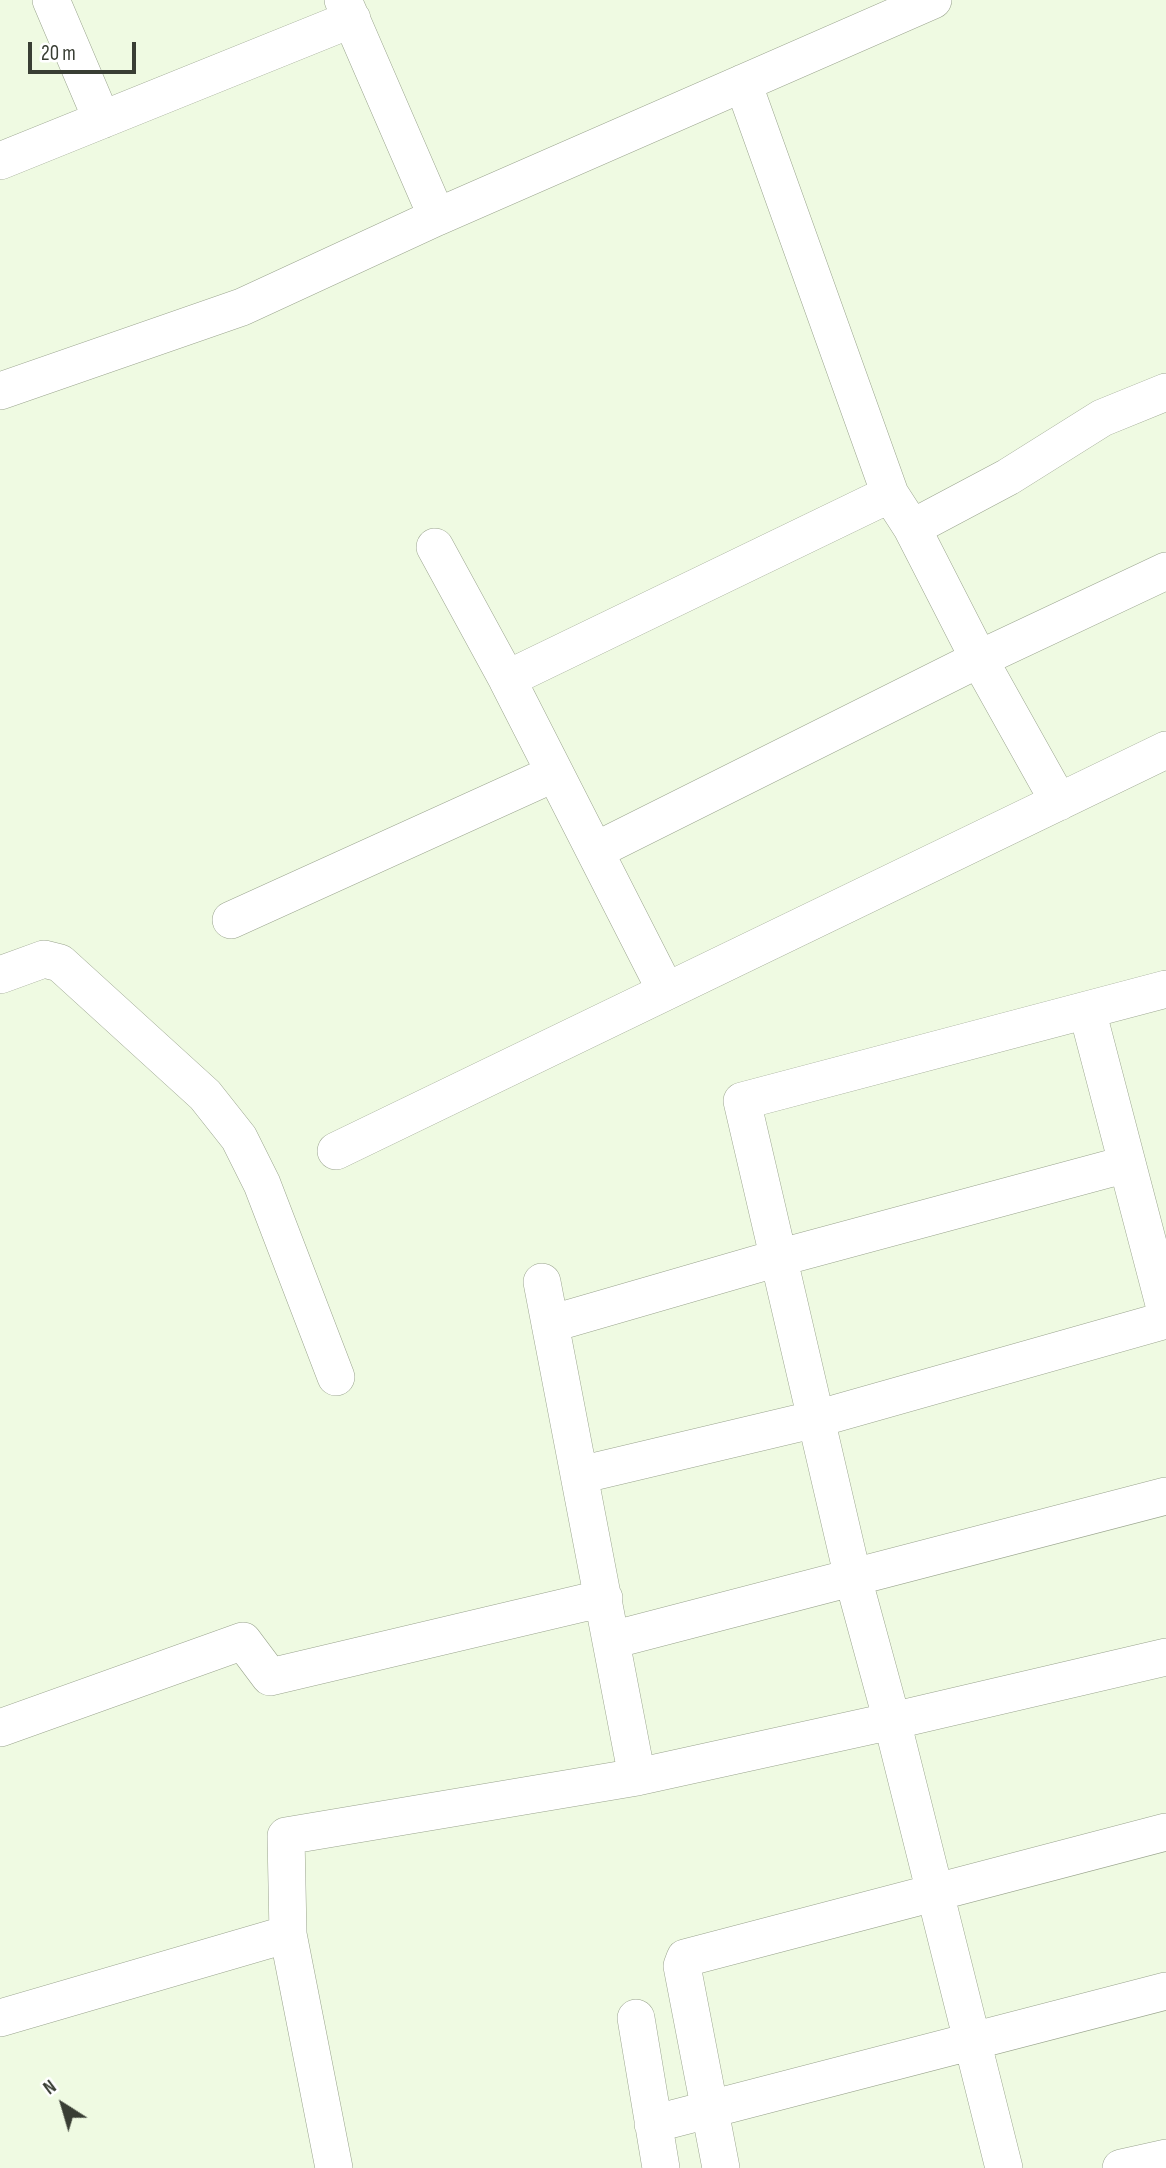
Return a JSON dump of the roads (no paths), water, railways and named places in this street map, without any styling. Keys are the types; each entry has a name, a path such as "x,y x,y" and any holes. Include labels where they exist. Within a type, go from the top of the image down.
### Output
{"street":[{"path":"51,0 102,120"},
{"path":"0,391 242,307 437,218 933,0"},
{"path":"0,162 102,120 347,10 437,218"},
{"path":"743,83 890,495 912,528 979,659 1059,802"},
{"path":"912,528 1008,477 1102,418 1166,392"},
{"path":"507,679 890,495"},
{"path":"435,547 507,679 666,991"},
{"path":"595,851 979,659 1166,571"},
{"path":"336,1151 1166,750"},
{"path":"231,920 555,773"},
{"path":"0,975 44,959 60,963 205,1095 224,1117 239,1138 262,1184 335,1377"},
{"path":"1004,2168 892,1721 853,1578 742,1101 1166,989"},
{"path":"1087,1010 1166,1312"},
{"path":"550,1324 778,1258 1127,1164"},
{"path":"542,1282 637,1777"},
{"path":"580,1475 816,1419 1166,1320"},
{"path":"612,1640 1166,1496"},
{"path":"0,1728 243,1641 270,1677 604,1598"},
{"path":"334,2168 288,1934 286,1836 637,1777 1166,1657"},
{"path":"721,2168 682,1966 685,1958 1166,1832"},
{"path":"0,2018 288,1934"},
{"path":"653,2124 1166,1991"},
{"path":"636,2018 661,2168"},
{"path":"1121,2168 1166,2158"}]}
